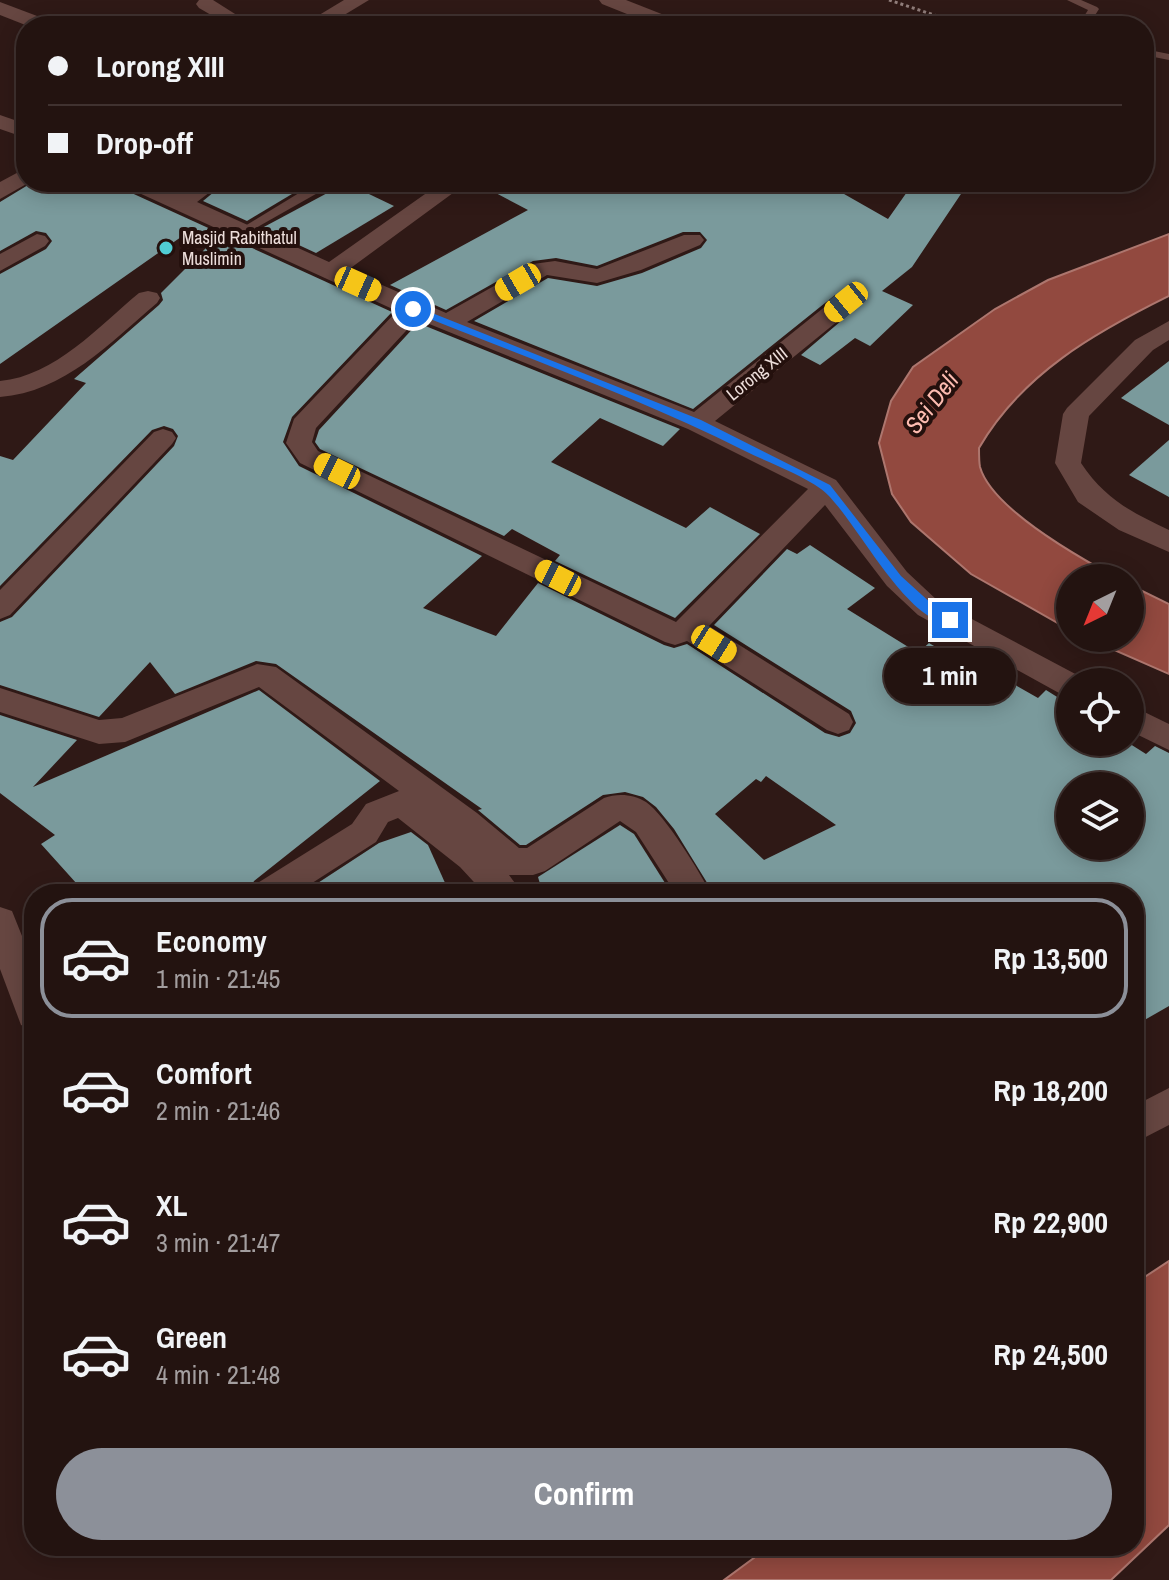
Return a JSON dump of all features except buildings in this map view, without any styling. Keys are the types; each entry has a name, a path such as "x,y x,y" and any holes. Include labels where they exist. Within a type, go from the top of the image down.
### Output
{"street":[{"path":"329,16 359,0"},
{"path":"609,0 650,16"},
{"path":"206,4 227,16"},
{"path":"0,8 20,16"},
{"path":"154,192 413,309 697,423 826,487 897,579 928,608 1056,677"},
{"path":"179,204 197,192"},
{"path":"330,272 443,192"},
{"path":"447,323 541,269 555,267 581,275 599,276 692,240"},
{"path":"0,264 37,241"},
{"path":"0,389 13,390 51,375 148,298"},
{"name":"Lorong XIII","path":"697,423 846,302"},
{"path":"413,309 303,425 299,443 309,457 663,631 675,634 689,628 826,487"},
{"path":"1169,329 1144,345 1076,414 1068,463 1088,495 1129,523 1169,542"},
{"path":"0,608 163,438"},
{"path":"689,628 838,722"},
{"path":"0,700 99,732 125,730 257,675 265,675 466,822 512,862 533,861 584,824 615,807 624,808 633,810 647,823 687,884"},
{"path":"1144,725 1169,738"},
{"path":"284,884 364,833 377,813 401,803 472,857 497,884"},
{"path":"0,921 24,987"},
{"path":"1144,1120 1169,1105"}],"lane":[{"path":"1072,0 1094,9 1089,16"},
{"path":"241,232 313,192"}],"path":[{"path":"889,0 937,16"}],"water":[{"name":"Sei Deli","path":"1169,234 1169,296 1087,341 1038,377 996,422 979,448 980,467 1001,499 1039,531 1092,564 1056,564 1056,622 971,574 911,522 892,494 879,443 891,401 913,367 995,309 1048,280"},
{"path":"1144,592 1169,604 1169,674 1119,652 1144,652"},
{"path":"1169,1261 1169,1525 1144,1549 1144,1277"},
{"path":"756,1556 1136,1556 1111,1580 724,1580"}],"place":[{"name":"Masjid Rabithatul Muslimin","path":"166,248"}],"route":[{"path":"413,309 697,423 826,487 897,579 928,608 950,620"}]}
